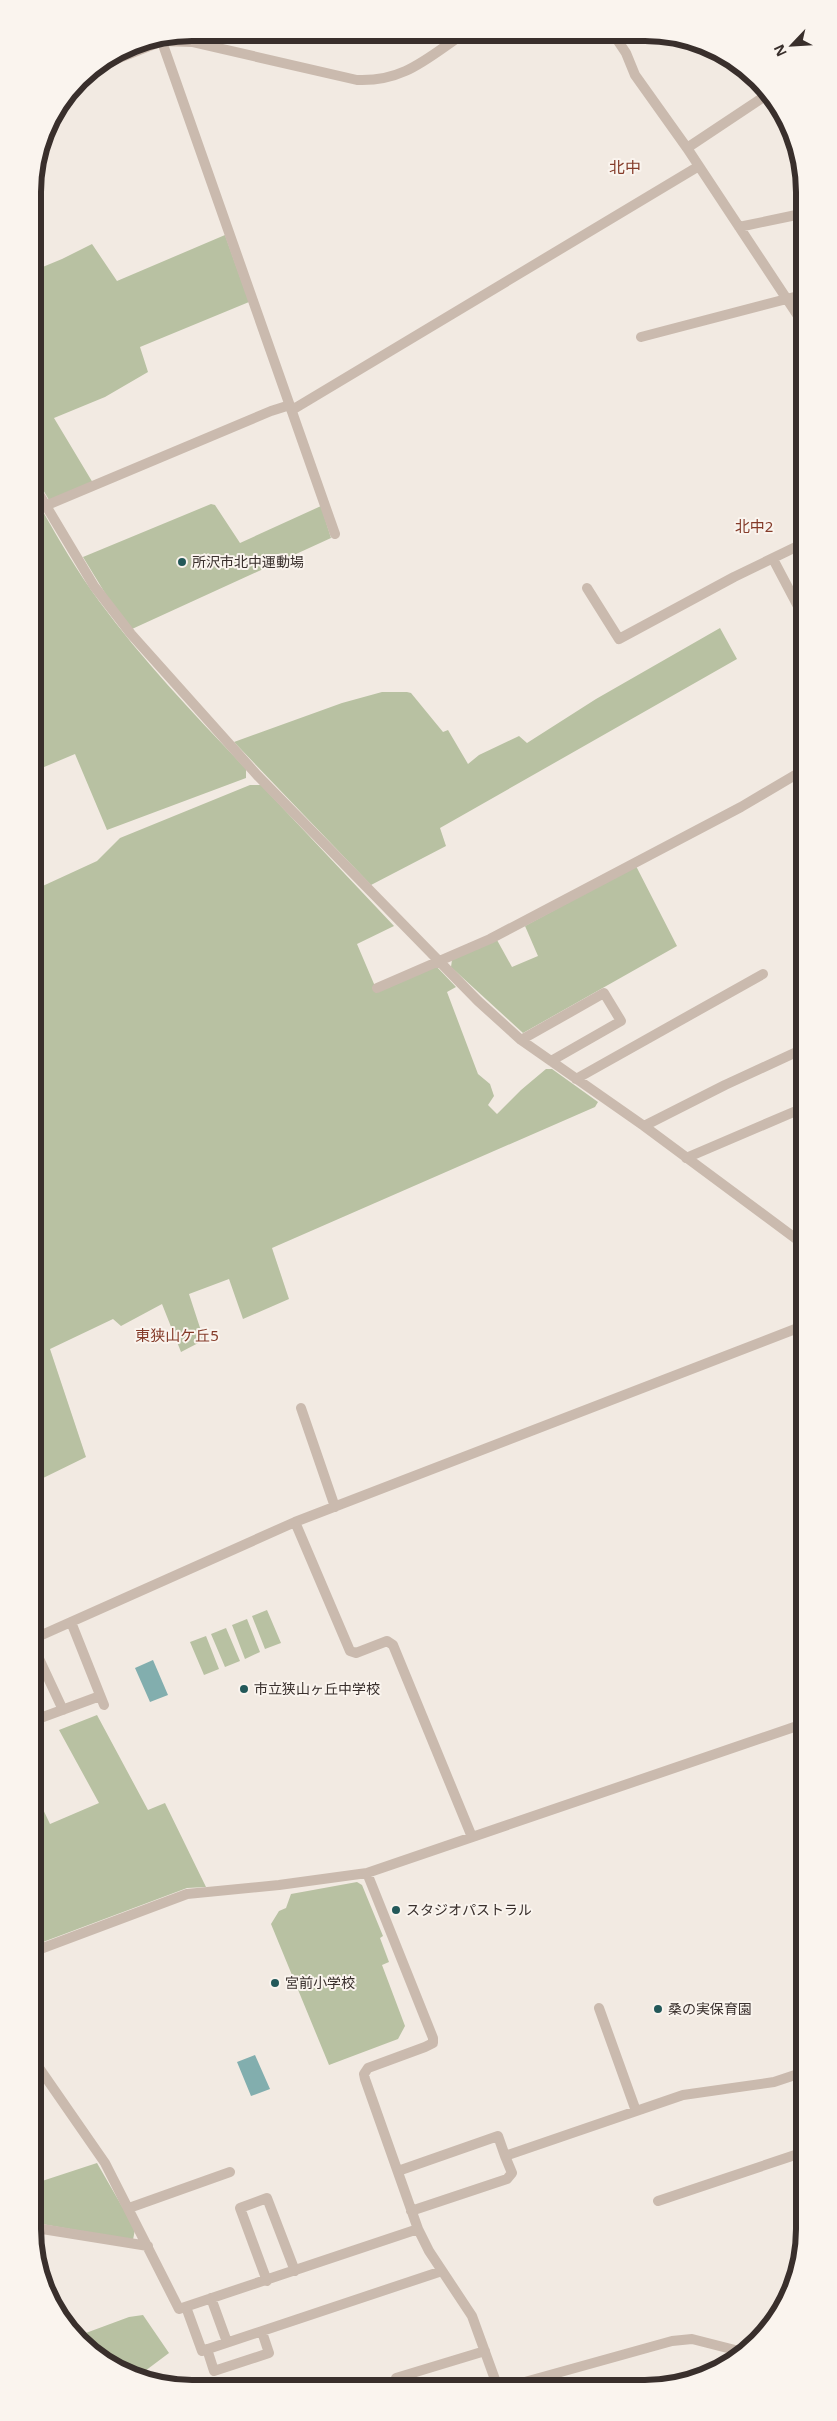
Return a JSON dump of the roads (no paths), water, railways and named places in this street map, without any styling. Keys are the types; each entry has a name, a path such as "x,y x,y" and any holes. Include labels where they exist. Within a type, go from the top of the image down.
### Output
{"street":[{"path":"192,42 356,80 372,81 388,79 404,73 452,41"},
{"path":"618,41 626,53 635,75 687,148 796,313"},
{"path":"162,44 335,534"},
{"path":"687,148 763,97"},
{"path":"42,508 270,411 291,407 699,166"},
{"path":"739,227 796,215"},
{"path":"641,337 796,297"},
{"path":"42,498 94,586 131,634 251,768 439,961 521,1040 644,1126 795,1238"},
{"path":"587,588 619,639 734,577 796,547"},
{"path":"773,559 796,602"},
{"path":"377,988 490,939 649,856 796,775"},
{"path":"576,1079 763,974"},
{"path":"521,1040 604,992 621,1022 551,1061"},
{"path":"644,1126 725,1085 796,1052"},
{"path":"686,1158 796,1111"},
{"path":"41,1635 294,1522 795,1329"},
{"path":"301,1408 335,1507"},
{"path":"294,1522 350,1651 356,1653 387,1641 393,1645 472,1837"},
{"path":"41,1718 102,1700 71,1622"},
{"path":"41,1663 63,1710"},
{"path":"41,1949 188,1894 279,1885 367,1873 795,1727"},
{"path":"367,1873 433,2038 433,2043 365,2070 365,2079 418,2229 442,2271 472,2316 495,2380"},
{"path":"599,2008 636,2111"},
{"path":"41,2071 105,2163 179,2309 418,2229"},
{"path":"505,2156 683,2095 774,2082 795,2075"},
{"path":"398,2171 498,2136 512,2173 507,2179 411,2211"},
{"path":"658,2201 795,2155"},
{"path":"129,2208 230,2172"},
{"path":"267,2281 240,2208 267,2198 295,2271"},
{"path":"41,2229 148,2246"},
{"path":"186,2307 202,2351 262,2332 308,2314 442,2271"},
{"path":"212,2298 227,2342"},
{"path":"207,2350 214,2371 268,2353 262,2332"},
{"path":"532,2380 672,2341 692,2339 735,2350"},
{"path":"396,2378 486,2351"}],"water":[{"path":"153,1660 168,1695 150,1702 135,1668"},
{"path":"255,2055 270,2089 251,2096 237,2062"}],"place":[{"name":"所沢市北中運動場","path":"182,562"},
{"name":"市立狭山ヶ丘中学校","path":"244,1689"},
{"name":"スタジオパストラル","path":"396,1910"},
{"name":"宮前小学校","path":"275,1983"},
{"name":"桑の実保育園","path":"658,2009"}],"district":[{"name":"北中","path":"625,167"},
{"name":"北中2","path":"754,527"},
{"name":"東狭山ケ丘5","path":"177,1336"}]}
